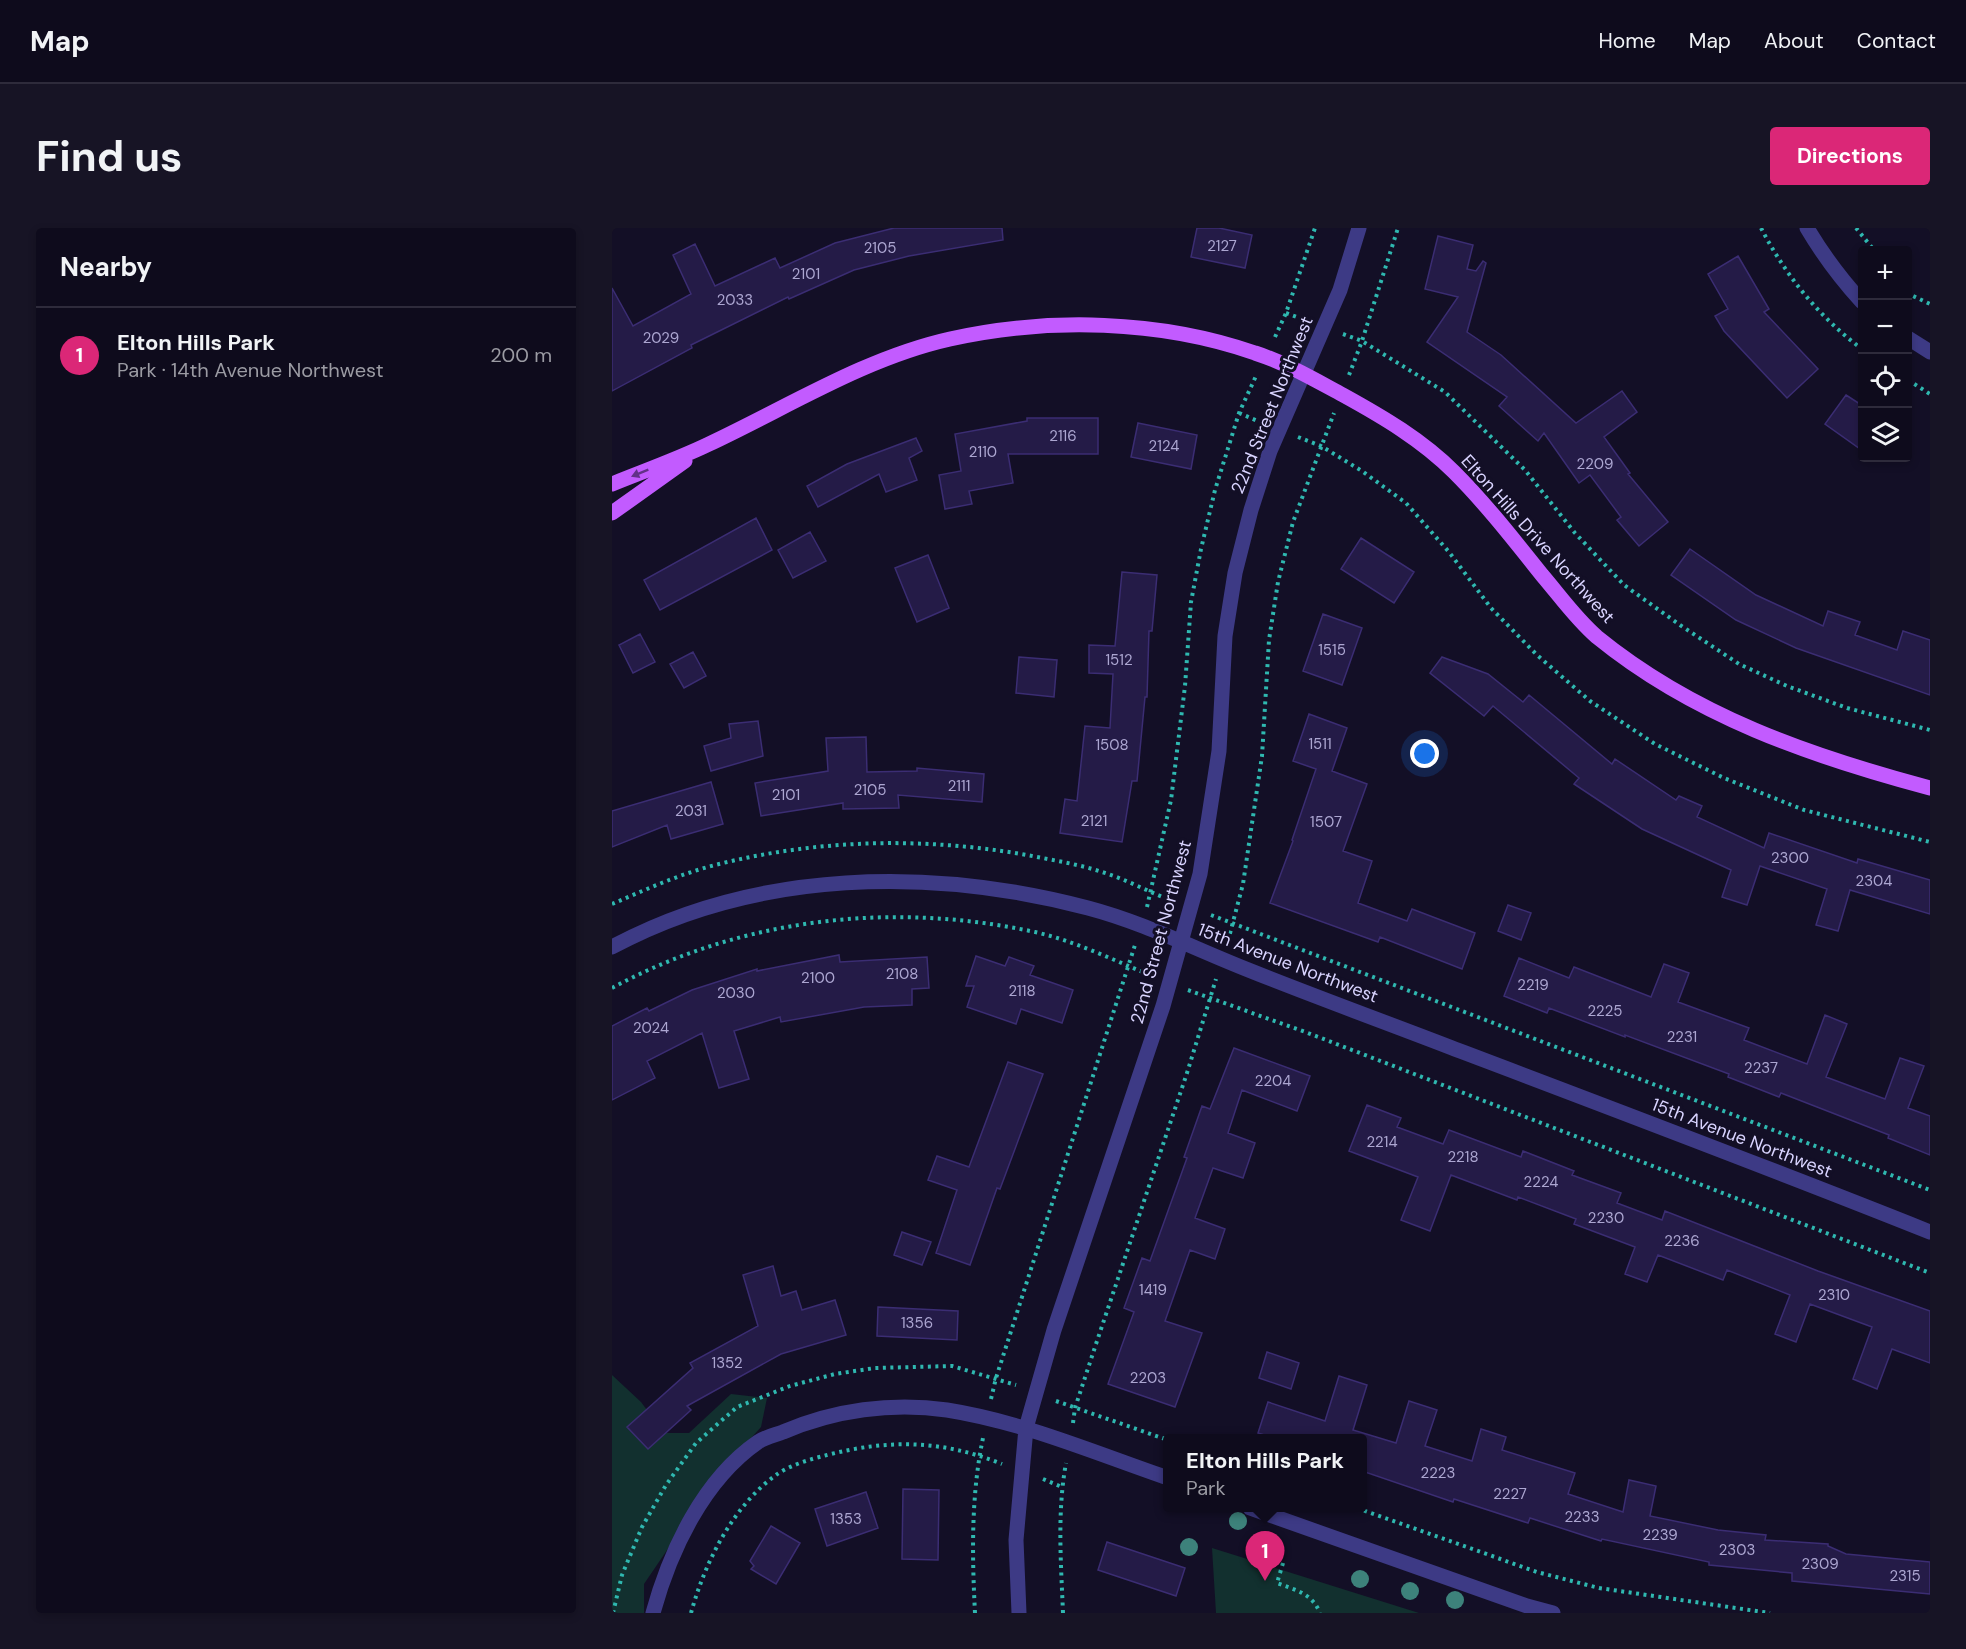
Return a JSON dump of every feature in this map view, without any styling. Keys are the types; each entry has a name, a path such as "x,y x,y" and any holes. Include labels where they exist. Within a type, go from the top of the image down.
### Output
{"main road":[{"name":"Elton Hills Drive Northwest","path":"612,484 707,445 880,362 948,340 1010,330 1092,326 1165,331 1222,342 1260,354 1303,373 1391,422 1423,444 1485,504 1574,615 1595,635 1632,663 1712,712 1759,734 1818,756 1930,788"},
{"name":"Elton Hills Drive Northwest","path":"612,513 707,445"}],"street":[{"name":"22nd Street Northwest","path":"1019,1613 1016,1540 1026,1428 1054,1330 1149,1048 1182,942 1200,874 1219,751 1225,636 1235,573 1251,510 1270,451 1340,290 1359,228"},
{"path":"1808,228 1843,281 1861,300"},
{"path":"1912,341 1930,352"},
{"name":"15th Avenue Northwest","path":"612,947 675,919 727,902 782,890 889,880 994,888 1044,897 1092,909 1141,926 1254,972 1930,1232"},
{"path":"653,1613 660,1588 674,1555 699,1506 725,1470 759,1442 802,1423 843,1413 879,1408 911,1407 946,1410 1026,1428 1163,1477"},
{"path":"1261,1512 1527,1606 1553,1613"}],"path":[{"path":"1286,313 1315,228"},
{"path":"1398,228 1362,341 1444,392 1525,470 1575,533 1624,585 1680,625 1739,664 1787,686 1846,708 1930,730"},
{"path":"1761,228 1774,253 1804,295 1840,332 1858,346"},
{"path":"1856,228 1871,246"},
{"path":"1912,295 1930,304"},
{"path":"1912,383 1930,394"},
{"path":"1151,892 1171,800 1179,746 1191,602 1215,490 1239,413"},
{"path":"1930,842 1804,810 1724,778 1655,744 1590,701 1537,655 1491,608 1449,552 1407,503 1362,471 1321,446 1293,522 1278,582 1269,640 1262,756 1245,873 1234,923 1930,1190"},
{"path":"612,988 688,952 737,937 788,926 889,916 989,924 1037,933 1079,946 1128,966 996,1378"},
{"path":"1163,1439 1075,1408 1187,1073 1209,999 1319,1038 1930,1273"},
{"path":"691,1613 711,1560 730,1526 752,1495 778,1473 814,1458 849,1449 910,1443 941,1446 979,1455 972,1551 975,1613"},
{"path":"1062,1486 1060,1541 1063,1613"},
{"path":"1367,1512 1537,1572 1599,1588 1770,1613"},
{"path":"1283,1563 1276,1583 1306,1594 1316,1602 1320,1613"}],"green space":[{"path":"612,1375 641,1402 664,1433 689,1433 731,1394 767,1398 761,1427 718,1475 644,1584 644,1613 612,1613"},
{"path":"1212,1548 1419,1613 1216,1613"}],"building":[{"path":"894,228 1002,228 1003,240 909,256 854,270 789,299 788,297 691,345 692,348 612,391 612,288 633,326 691,294 673,255 695,244 715,286 775,258 780,268 835,243"},
{"path":"1197,228 1219,228 1252,235 1245,268 1191,257"},
{"path":"1438,236 1473,245 1467,269 1476,271 1483,261 1486,263 1467,332 1501,355 1576,423 1622,391 1637,412 1604,437 1630,473 1628,474 1668,522 1639,546 1617,520 1621,517 1590,475 1579,483 1544,433 1538,441 1499,406 1507,397 1427,342 1458,297 1425,289"},
{"path":"1738,256 1769,309 1764,312 1818,369 1787,398 1724,331 1715,316 1728,309 1708,274"},
{"path":"1846,395 1858,403 1858,447 1825,424"},
{"path":"1027,418 1098,418 1098,454 1008,454 1013,483 969,491 972,504 945,509 939,475 961,471 955,434 1027,421"},
{"path":"1138,423 1197,435 1191,469 1131,457"},
{"path":"916,438 922,451 909,458 917,480 886,492 879,474 818,507 807,486 847,464"},
{"path":"756,518 772,550 660,610 644,580"},
{"path":"810,532 826,561 793,578 778,550"},
{"path":"1361,538 1414,572 1394,603 1341,569"},
{"path":"1690,549 1756,595 1823,626 1828,611 1860,622 1855,635 1897,650 1903,631 1930,640 1930,695 1796,648 1736,620 1671,575"},
{"path":"928,555 949,608 917,622 895,568"},
{"path":"1122,572 1157,575 1152,631 1149,631 1147,697 1145,697 1137,781 1132,781 1122,842 1060,833 1065,799 1077,801 1085,726 1110,728 1113,674 1089,673 1089,645 1115,646"},
{"path":"1323,614 1362,628 1342,685 1303,671"},
{"path":"640,634 655,662 633,673 619,645"},
{"path":"693,652 706,676 684,688 670,664"},
{"path":"1019,657 1057,660 1054,697 1016,693"},
{"path":"1442,657 1488,674 1523,702 1529,695 1612,764 1615,759 1676,800 1679,796 1702,806 1697,817 1764,848 1769,833 1857,863 1858,859 1930,880 1930,914 1850,890 1838,931 1816,925 1827,889 1760,866 1747,905 1722,897 1731,870 1642,829 1574,784 1579,778 1493,706 1484,716 1430,673"},
{"path":"1309,714 1347,728 1332,771 1367,784 1343,851 1372,861 1358,903 1407,921 1412,909 1475,933 1462,969 1380,937 1378,942 1270,903 1316,769 1293,761"},
{"path":"758,721 763,756 711,771 704,746 731,738 729,724"},
{"path":"866,737 867,772 917,771 917,768 984,774 982,802 898,795 899,808 843,809 843,803 761,816 755,783 828,771 826,738"},
{"path":"711,782 723,824 671,839 667,825 612,847 612,811"},
{"path":"1508,905 1531,913 1521,940 1498,931"},
{"path":"839,955 840,962 927,957 929,988 912,989 912,1005 864,1007 781,1022 780,1017 734,1031 749,1079 719,1088 702,1033 647,1061 655,1078 612,1100 612,1026 647,1008 649,1011 692,990 757,969 757,971"},
{"path":"976,956 1005,966 1009,957 1034,966 1030,975 1073,990 1062,1023 1021,1009 1016,1024 967,1007 974,986 966,986"},
{"path":"1519,958 1569,978 1574,967 1651,997 1664,964 1689,973 1678,1002 1749,1028 1744,1040 1807,1064 1825,1015 1847,1024 1826,1077 1885,1099 1900,1058 1924,1066 1908,1108 1930,1116 1930,1155 1888,1138 1889,1135 1781,1093 1779,1097 1728,1077 1729,1074 1625,1035 1625,1037 1549,1008 1547,1013 1504,996"},
{"path":"1234,1048 1310,1076 1297,1111 1242,1090 1228,1133 1255,1143 1243,1178 1213,1168 1195,1218 1225,1229 1215,1259 1190,1250 1165,1321 1202,1333 1175,1407 1108,1384 1134,1312 1124,1308 1142,1258 1150,1261 1187,1158 1184,1157 1202,1106 1210,1109"},
{"path":"1008,1062 1043,1074 1000,1189 997,1188 970,1265 936,1253 957,1190 928,1180 937,1156 969,1167"},
{"path":"1367,1105 1401,1118 1397,1127 1443,1144 1449,1130 1521,1157 1523,1151 1574,1171 1572,1175 1621,1193 1617,1203 1662,1220 1665,1211 1818,1271 1930,1311 1930,1363 1892,1349 1877,1389 1853,1379 1872,1327 1810,1304 1796,1342 1775,1334 1790,1295 1727,1270 1723,1280 1658,1255 1647,1282 1625,1274 1635,1247 1574,1224 1576,1219 1451,1175 1430,1231 1401,1220 1418,1177 1349,1151"},
{"path":"902,1232 931,1242 922,1265 894,1255"},
{"path":"773,1266 781,1296 796,1291 802,1310 835,1300 846,1335 781,1354 687,1406 691,1410 648,1449 627,1427 693,1368 690,1363 758,1326 743,1275"},
{"path":"878,1307 958,1311 957,1340 877,1336"},
{"path":"1267,1352 1299,1363 1291,1389 1259,1378"},
{"path":"1339,1376 1367,1385 1353,1430 1366,1434 1258,1433 1268,1402 1325,1421"},
{"path":"1409,1401 1437,1410 1425,1446 1472,1461 1481,1429 1506,1437 1502,1450 1575,1473 1568,1494 1623,1512 1629,1480 1656,1486 1650,1516 1718,1530 1766,1535 1765,1540 1828,1544 1846,1554 1930,1562 1930,1594 1792,1581 1792,1573 1709,1565 1709,1562 1602,1539 1601,1541 1530,1518 1528,1523 1454,1499 1453,1502 1367,1473 1367,1434 1396,1443"},
{"path":"903,1489 939,1490 938,1560 902,1559"},
{"path":"866,1492 878,1528 827,1546 815,1509"},
{"path":"771,1526 800,1543 776,1584 751,1569 754,1566 750,1561"},
{"path":"1107,1542 1185,1568 1176,1596 1098,1570"}],"place":[{"name":"Elton Hills Park","path":"1265,1581"}]}
